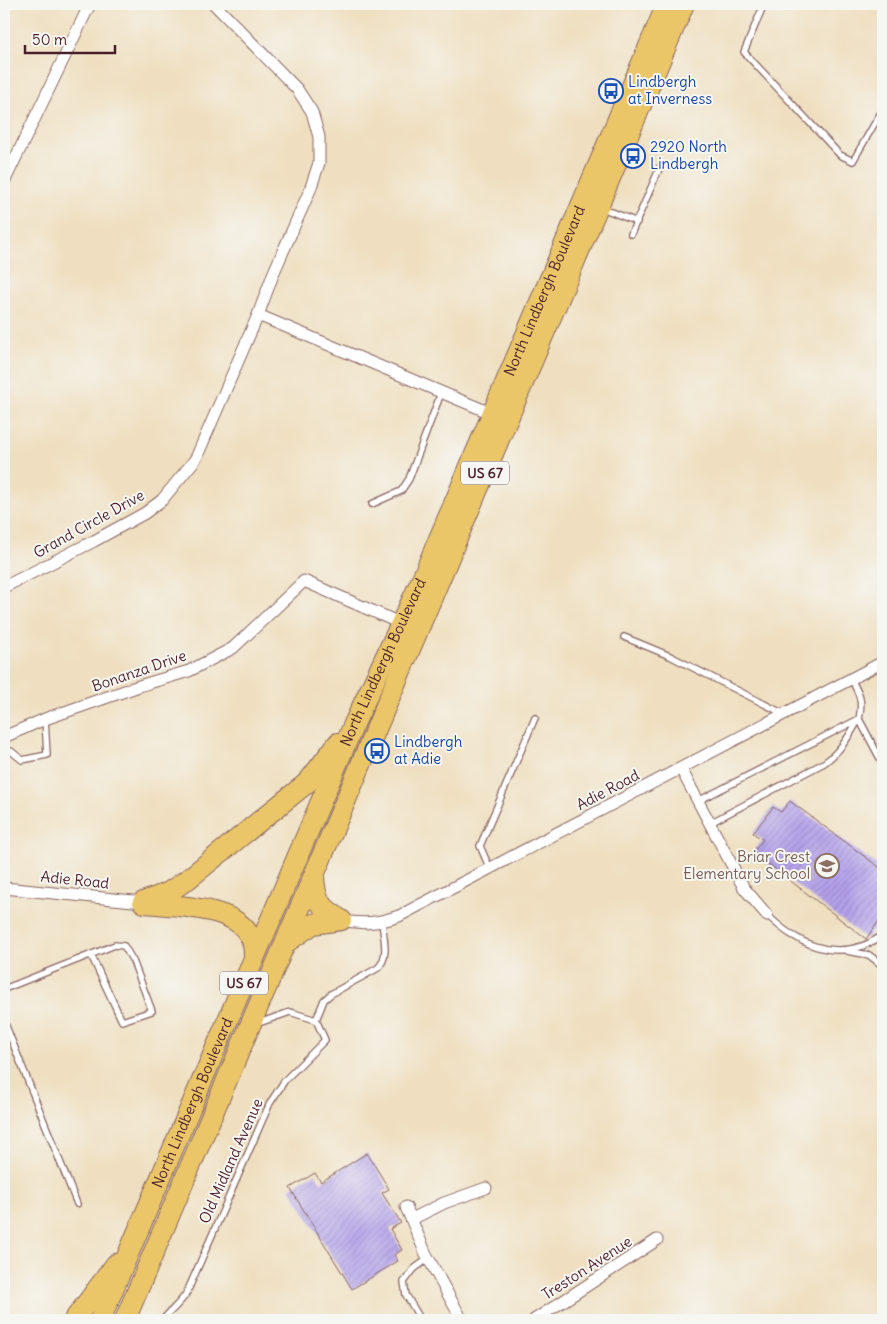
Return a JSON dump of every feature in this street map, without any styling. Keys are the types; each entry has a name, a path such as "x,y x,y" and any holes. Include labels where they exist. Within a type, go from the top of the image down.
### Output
{"highway":[{"name":"North Lindbergh Boulevard","path":"100,1320 354,724 402,624 667,4"},
{"name":"North Lindbergh Boulevard","path":"127,1318 684,4"},
{"path":"143,902 169,892 188,879 308,782 354,724"},
{"path":"314,877 315,893 321,906 341,920"},
{"path":"143,902 206,910 225,916 240,924 248,933 254,948 254,959"},
{"path":"287,942 313,924 341,920"},
{"path":"74,1320 133,1243"}],"street":[{"path":"4,182 90,4"},
{"name":"Grand Circle Drive","path":"4,587 136,519 162,500 197,456 310,190 319,163 320,137 312,112 296,89 214,4"},
{"path":"258,315 492,414"},
{"name":"Bonanza Drive","path":"4,737 45,719 139,686 189,672 233,648 304,581 402,624"},
{"name":"Adie Road","path":"341,920 363,924 399,916 883,662"},
{"path":"682,769 744,888 767,915"},
{"name":"Adie Road","path":"4,888 143,902"},
{"path":"412,1219 444,1203 486,1188"},
{"path":"406,1207 429,1258 462,1320"},
{"name":"Treston Avenue","path":"534,1320 657,1240"}],"lane":[{"path":"764,4 744,52 840,155 853,160 883,109"},
{"path":"631,234 660,167"},
{"path":"598,206 636,222"},
{"path":"372,504 400,491 409,479 441,393"},
{"path":"624,637 670,656 785,715"},
{"path":"710,823 824,764 835,756 860,719 862,705 859,692 851,679"},
{"path":"490,869 480,846 536,718"},
{"path":"4,751 11,751 22,760 47,755 45,719"},
{"path":"860,719 883,764"},
{"path":"698,801 860,719"},
{"path":"767,915 791,935 818,949 869,955 883,966"},
{"path":"252,1025 290,1012 316,1020 324,1000 331,994 378,968 383,963 386,955 382,921"},
{"path":"845,951 874,942 883,935"},
{"path":"4,989 115,945 124,946 152,1011 122,1022 91,955"},
{"name":"Old Midland Avenue","path":"163,1320 183,1301 270,1103 285,1080 325,1040 316,1020"},
{"path":"4,1021 76,1204"},
{"path":"421,1320 406,1295 404,1282 414,1269 429,1258"}],"building":[{"path":"790,801 883,870 883,915 866,939 753,852 763,840 753,833 773,807 781,812"},
{"path":"367,1153 389,1189 382,1193 401,1223 390,1229 402,1250 394,1255 398,1261 352,1289 290,1188 315,1173 321,1182"}],"place":[{"name":"Lindbergh at Inverness","path":"611,91"},
{"name":"2920 North Lindbergh","path":"633,156"},
{"name":"Lindbergh at Adie","path":"377,751"},
{"name":"Briar Crest Elementary School","path":"827,866"}]}
